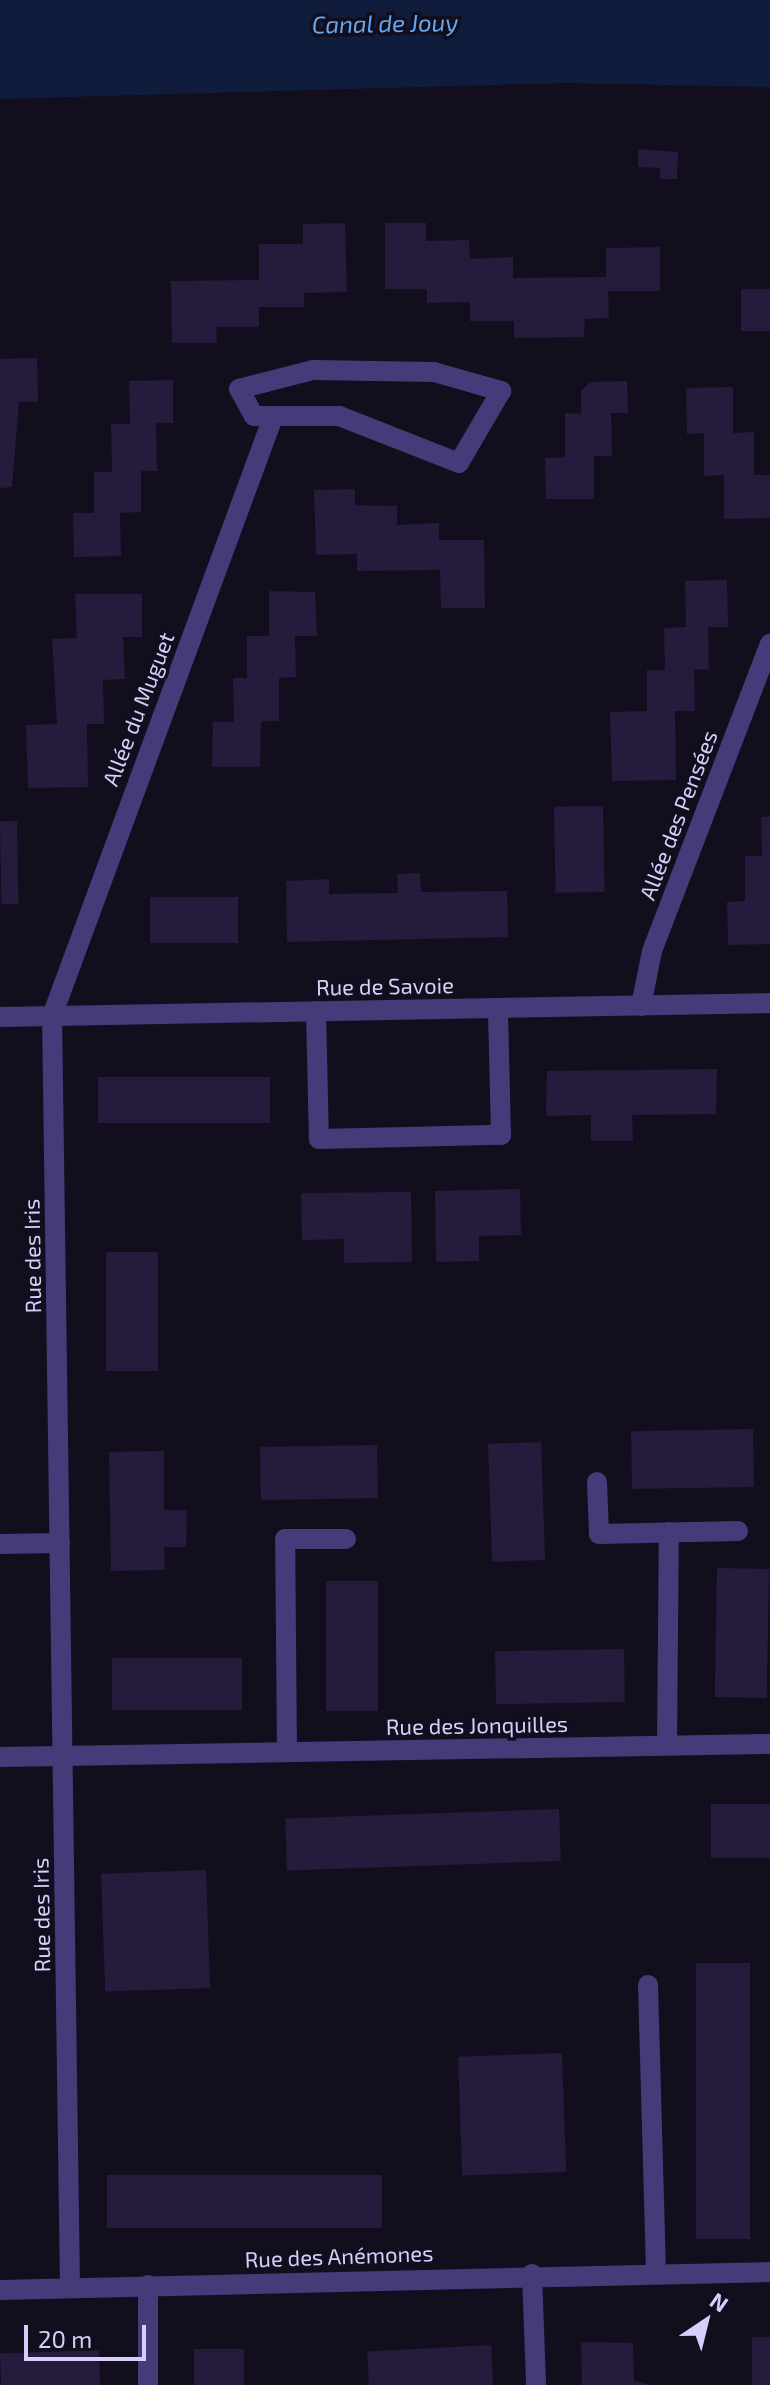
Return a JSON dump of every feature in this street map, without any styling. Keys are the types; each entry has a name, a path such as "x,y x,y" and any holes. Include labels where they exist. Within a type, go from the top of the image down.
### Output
{"street":[{"path":"313,370 434,372 501,391 459,463 339,416 272,420 254,416 239,389 313,370"},
{"name":"Allée du Muguet","path":"52,1016 272,420"},
{"name":"Allée des Pensées","path":"641,1006 652,951 770,644"},
{"name":"Rue de Savoie","path":"0,1017 770,1003"},
{"path":"316,1011 319,1139 501,1135 498,1008"},
{"name":"Rue des Iris","path":"52,1016 70,2287"},
{"path":"597,1482 599,1534 738,1531"},
{"path":"667,1745 669,1532"},
{"path":"287,1752 285,1539 346,1539"},
{"path":"0,1544 60,1543"},
{"name":"Rue des Jonquilles","path":"0,1757 770,1744"},
{"path":"648,1985 656,2272"},
{"name":"Rue des Anémones","path":"0,2290 532,2274 770,2272"},
{"path":"532,2274 536,2385"},
{"path":"148,2285 148,2385"}],"water":[{"name":"Canal de Jouy","path":"0,0 770,0 770,87 566,83 0,99"}],"building":[{"path":"638,149 678,152 677,179 660,179 660,168 638,167"},
{"path":"345,223 347,292 304,293 304,307 259,307 259,327 216,327 217,343 172,343 171,281 259,280 259,244 303,244 303,224"},
{"path":"385,223 426,223 426,241 469,240 470,259 513,257 513,278 606,277 606,248 660,247 660,291 608,291 609,318 585,319 584,337 514,338 514,321 470,321 470,302 427,303 427,289 385,289"},
{"path":"741,289 770,289 770,331 741,331"},
{"path":"37,358 38,402 19,402 12,487 0,488 0,359"},
{"path":"173,380 173,423 156,423 157,471 141,471 141,512 120,513 121,556 74,557 73,513 94,513 94,472 112,472 111,424 130,424 129,381"},
{"path":"627,381 628,413 611,413 612,456 594,456 594,499 546,499 545,458 565,457 565,413 581,414 581,391 590,382"},
{"path":"733,387 733,433 754,432 754,475 770,475 770,518 724,519 724,475 704,476 704,433 687,434 686,388"},
{"path":"355,489 355,505 397,506 397,525 439,523 439,540 484,540 485,608 441,608 440,570 357,571 357,554 316,555 314,490"},
{"path":"727,580 728,627 708,627 709,670 694,669 695,711 675,711 676,780 612,781 610,712 647,711 647,670 665,670 664,628 686,627 685,581"},
{"path":"269,591 315,592 317,636 295,636 296,677 279,678 279,721 261,721 260,767 212,767 213,722 234,722 233,678 247,678 247,636 269,636"},
{"path":"75,594 142,594 142,637 123,637 125,679 103,680 104,724 87,724 88,787 28,788 26,725 57,724 52,639 77,638"},
{"path":"603,806 605,892 556,893 554,807"},
{"path":"770,816 770,944 728,945 727,902 745,901 745,856 762,856 761,817"},
{"path":"0,821 17,821 18,904 1,904"},
{"path":"420,873 421,892 507,891 508,937 287,942 286,881 329,879 329,894 398,893 397,874"},
{"path":"150,897 238,897 238,943 150,943"},
{"path":"717,1069 716,1114 632,1115 633,1141 591,1141 591,1115 546,1116 547,1071"},
{"path":"98,1077 270,1077 270,1123 98,1123"},
{"path":"520,1189 521,1235 479,1236 479,1261 436,1262 435,1191"},
{"path":"411,1192 412,1262 344,1263 344,1239 302,1240 301,1193"},
{"path":"106,1252 158,1252 158,1371 106,1371"},
{"path":"753,1429 754,1487 632,1489 631,1431"},
{"path":"541,1442 545,1560 492,1562 488,1444"},
{"path":"377,1445 378,1498 261,1500 260,1447"},
{"path":"164,1451 164,1510 187,1510 186,1547 164,1547 165,1570 111,1571 109,1452"},
{"path":"717,1568 769,1569 767,1698 715,1697"},
{"path":"326,1581 378,1581 378,1711 326,1711"},
{"path":"624,1649 625,1702 496,1704 495,1651"},
{"path":"112,1658 242,1658 242,1710 112,1710"},
{"path":"711,1804 770,1804 770,1858 711,1858"},
{"path":"559,1809 561,1861 287,1871 285,1819"},
{"path":"206,1870 210,1988 105,1992 101,1874"},
{"path":"696,1963 750,1963 750,2239 696,2239"},
{"path":"562,2053 566,2172 462,2176 458,2057"},
{"path":"107,2175 382,2175 382,2228 107,2228"},
{"path":"752,2337 770,2337 770,2385 752,2385"},
{"path":"581,2342 633,2343 634,2381 650,2385 582,2385"},
{"path":"491,2345 493,2385 369,2385 367,2351"},
{"path":"194,2349 244,2349 244,2385 194,2385"},
{"path":"99,2350 100,2385 1,2385 0,2353"}]}
